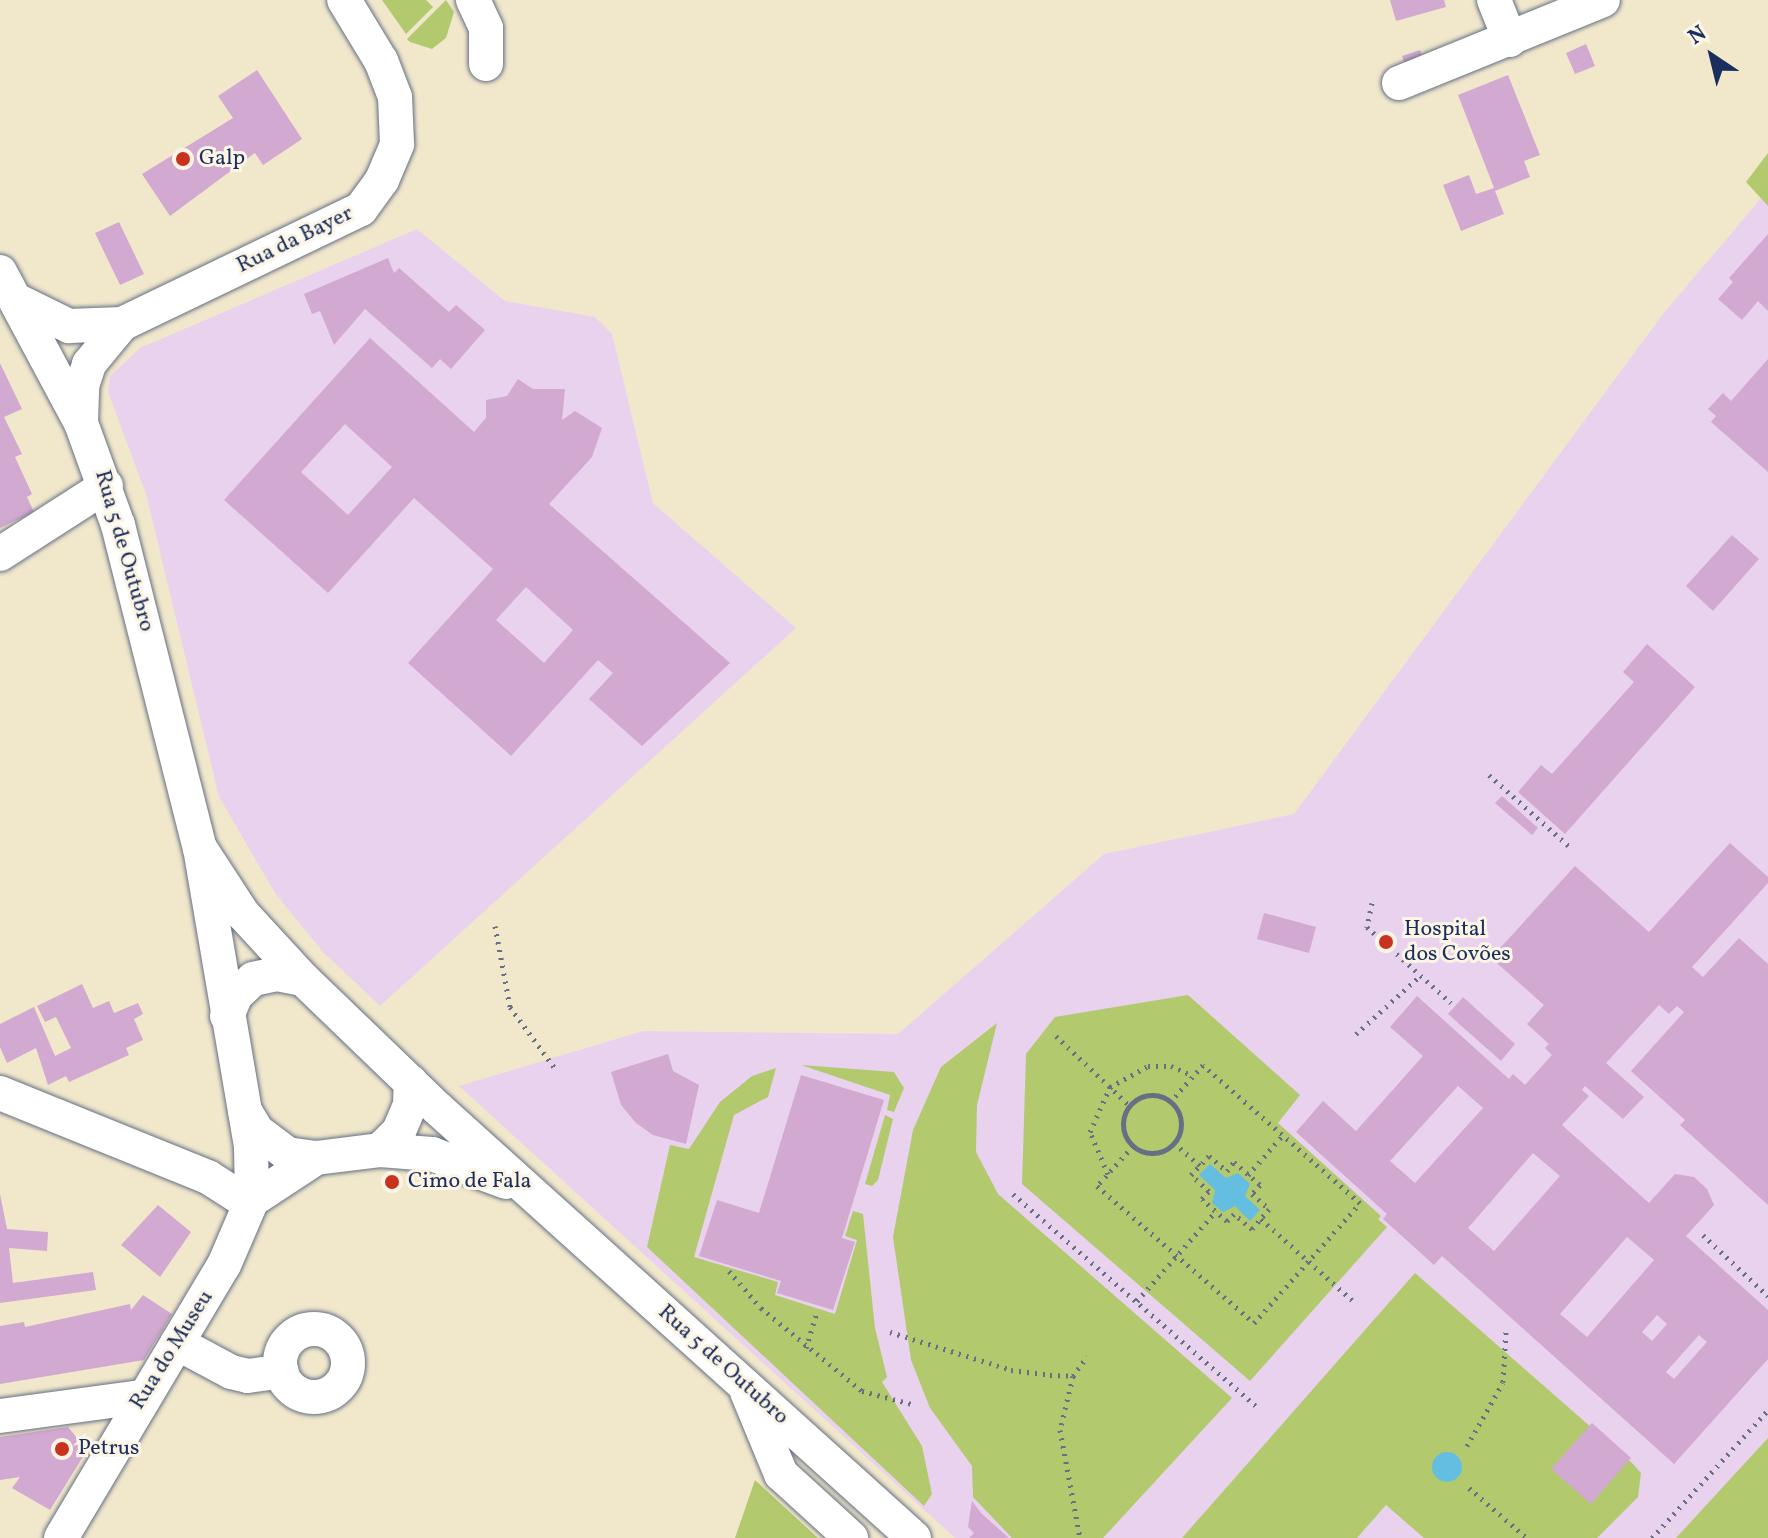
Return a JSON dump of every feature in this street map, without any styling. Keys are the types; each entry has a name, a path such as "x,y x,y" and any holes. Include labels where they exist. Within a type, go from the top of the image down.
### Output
{"street":[{"name":"Rua da Bayer","path":"81,423 82,386 89,364 122,324 361,209 382,180 397,144 395,97 381,61 344,0"},
{"path":"473,0 486,28 486,64"},
{"path":"1494,0 1510,40"},
{"path":"1399,83 1603,0"},
{"name":"Rua 5 de Outubro","path":"0,272 20,302 81,423 106,486 200,848 227,1016"},
{"path":"20,302 69,326 122,324"},
{"path":"0,554 106,486"},
{"name":"Rua 5 de Outubro","path":"200,848 243,914 303,979"},
{"path":"243,1107 276,1149 316,1158 380,1150 399,1131 410,1105 411,1082 303,979 277,974 253,979 236,995 227,1016 243,1107 251,1202"},
{"name":"Rua 5 de Outubro","path":"411,1082 914,1538"},
{"path":"0,1093 208,1177 251,1202"},
{"name":"Rua 5 de Outubro","path":"380,1150 432,1154 532,1194"},
{"path":"251,1202 316,1158"},
{"name":"Rua do Museu","path":"61,1538 141,1397 224,1265 251,1202"},
{"path":"177,1343 231,1372 248,1376 282,1371"},
{"path":"744,1384 781,1474 851,1538"},
{"path":"0,1416 141,1397"}],"path":[{"path":"1489,775 1569,846"},
{"path":"1372,903 1367,927 1451,1003"},
{"path":"495,926 510,1007 557,1071"},
{"path":"1356,1034 1420,976"},
{"path":"1056,1036 1129,1105"},
{"path":"1133,1146 1097,1186 1254,1323 1360,1203 1203,1065 1171,1101"},
{"path":"1108,1174 1090,1132 1110,1087 1148,1066 1171,1066 1193,1076"},
{"path":"1149,1094 1171,1101 1181,1120 1174,1143 1155,1153 1133,1146 1123,1127 1129,1105 1149,1094"},
{"path":"1248,1175 1283,1135"},
{"path":"1174,1143 1200,1166"},
{"path":"1209,1156 1227,1171 1234,1162 1260,1185 1252,1194 1269,1209 1252,1229 1234,1214 1227,1221 1202,1199 1209,1191 1191,1175 1200,1166 1209,1156"},
{"path":"1013,1194 1256,1406"},
{"path":"1137,1301 1216,1211"},
{"path":"1261,1219 1352,1300"},
{"path":"1703,1235 1768,1296"},
{"path":"729,1271 806,1348 862,1391 912,1404"},
{"path":"806,1348 817,1312"},
{"path":"1467,1446 1503,1382 1506,1331"},
{"path":"890,1332 1011,1370 1073,1376"},
{"path":"1080,1538 1060,1430 1073,1376 1087,1357"},
{"path":"1652,1538 1768,1410"},
{"path":"1469,1488 1527,1538"}],"shaded area":[{"name":"Hospital dos Covões","path":"1768,190 1768,1538 955,1538 459,1086 643,1031 898,1034 1104,854 1294,814 1663,314"},
{"path":"417,229 505,301 595,317 612,334 653,503 796,628 380,1006 322,951 275,893 219,797 146,494 108,392 110,376 140,348"}],"green space":[{"path":"382,0 426,0 433,7 406,34"},
{"path":"446,0 454,12 446,38 432,49 410,42 407,39"},
{"path":"1768,153 1768,206 1746,182"},
{"path":"1188,995 1300,1095 1278,1123 1381,1216 1378,1219 1387,1227 1250,1381 1022,1184 1026,1054 1055,1017"},
{"path":"997,1023 977,1105 976,1152 998,1194 1232,1398 1103,1538 1012,1538 973,1497 972,1466 930,1408 911,1360 893,1237 913,1130 941,1067"},
{"path":"801,1065 894,1072 904,1088 894,1112 887,1110 890,1095"},
{"path":"776,1068 768,1097 734,1115 694,1257 778,1282 775,1295 835,1314 857,1240 845,1236 853,1211 863,1214 875,1328 887,1377 882,1382 922,1446 932,1494 924,1506 647,1247 670,1145 689,1149 720,1102 752,1076"},
{"path":"885,1115 893,1119 878,1180 872,1186 865,1184"},
{"path":"1415,1273 1632,1463 1641,1473 1638,1497 1597,1538 1424,1538 1386,1505 1357,1538 1182,1538"},
{"path":"1768,1438 1768,1538 1676,1538"},
{"path":"755,1480 818,1538 735,1538"}],"water":[{"path":"1210,1164 1226,1178 1238,1173 1250,1184 1245,1196 1260,1210 1250,1221 1235,1206 1223,1212 1212,1203 1215,1190 1199,1175"},
{"path":"1447,1452 1458,1456 1462,1467 1458,1478 1447,1482 1436,1478 1432,1467 1436,1456"}],"building":[{"path":"1390,0 1444,0 1446,7 1396,21"},
{"path":"1586,44 1595,66 1575,74 1566,53"},
{"path":"1420,50 1424,63 1406,68 1402,56"},
{"path":"257,70 302,139 263,165 255,153 170,216 142,174 233,118 218,96"},
{"path":"1508,75 1540,155 1524,161 1530,177 1495,191 1504,214 1461,231 1443,185 1469,175 1476,194 1494,188 1458,95"},
{"path":"119,222 144,274 120,285 95,233"},
{"path":"1768,234 1768,311 1758,301 1742,320 1718,299 1733,282 1729,278"},
{"path":"388,258 394,273 399,268 449,312 456,305 485,330 451,369 440,359 432,368 365,309 334,345 320,311 312,314 304,294"},
{"path":"370,338 474,432 486,418 486,400 507,396 518,379 533,389 565,389 562,420 575,411 602,428 592,457 549,504 730,663 642,746 589,699 613,673 598,660 511,756 408,663 493,569 414,498 328,593 224,500","holes":["345,424 392,467 348,515 301,472","526,587 573,630 544,663 496,620"]},
{"path":"1768,359 1768,472 1711,422 1716,416 1708,409 1723,393 1731,401"},
{"path":"0,363 22,409 4,417 22,454 15,457 32,494 27,497 34,512 0,528"},
{"path":"1732,535 1759,559 1713,611 1686,586"},
{"path":"1647,644 1695,687 1565,834 1518,792 1541,765 1552,774 1634,682 1623,672"},
{"path":"1502,796 1538,828 1532,835 1495,803"},
{"path":"1730,843 1768,877 1768,883 1692,967 1703,977 1739,938 1768,964 1768,1205 1680,1125 1685,1120 1631,1071 1684,1012 1677,1006 1669,1014 1659,1005 1606,1063 1644,1097 1623,1119 1585,1086 1582,1090 1589,1096 1562,1125 1649,1203 1675,1174 1694,1177 1707,1189 1714,1205 1686,1236 1768,1310 1768,1359 1674,1464 1442,1256 1434,1265 1383,1219 1387,1214 1296,1132 1323,1101 1356,1131 1423,1056 1390,1027 1417,996 1509,1079 1513,1074 1525,1085 1552,1055 1545,1048 1549,1044 1527,1024 1544,1005 1491,958 1575,866 1649,932","holes":["1458,1086 1483,1108 1415,1183 1390,1161","1533,1153 1560,1176 1494,1251 1468,1228","1627,1237 1654,1260 1587,1337 1560,1314","1657,1315 1667,1324 1652,1341 1642,1332","1699,1335 1707,1342 1674,1379 1666,1372"]},
{"path":"1264,913 1316,927 1309,953 1257,939"},
{"path":"82,984 93,1008 109,1001 114,1013 138,1003 143,1014 134,1019 143,1040 126,1048 129,1055 69,1082 66,1076 48,1085 36,1048 7,1063 0,1047 0,1024 34,1007 55,1056 71,1048 56,1017 45,1022 37,1006"},
{"path":"1463,997 1515,1044 1501,1061 1448,1014"},
{"path":"668,1054 673,1071 699,1085 686,1144 653,1135 636,1123 621,1105 611,1072"},
{"path":"801,1075 884,1100 842,1238 855,1242 833,1310 777,1293 781,1281 699,1256 717,1200 759,1213"},
{"path":"0,1194 7,1229 48,1232 47,1251 9,1248 13,1283 93,1272 96,1290 0,1303"},
{"path":"158,1205 191,1232 160,1277 121,1245"},
{"path":"143,1295 172,1314 144,1360 0,1384 0,1326 24,1322 25,1327 130,1304 131,1310"},
{"path":"1592,1423 1631,1458 1591,1504 1551,1469"},
{"path":"68,1427 87,1450 50,1510 12,1488 20,1477 0,1480 0,1437"},
{"path":"972,1501 1009,1538 969,1538 974,1533 968,1527"}],"place":[{"name":"Galp","path":"183,159"},
{"name":"Hospital dos Covões","path":"1386,942"},
{"name":"Cimo de Fala","path":"392,1182"},
{"name":"Petrus","path":"62,1449"}]}
